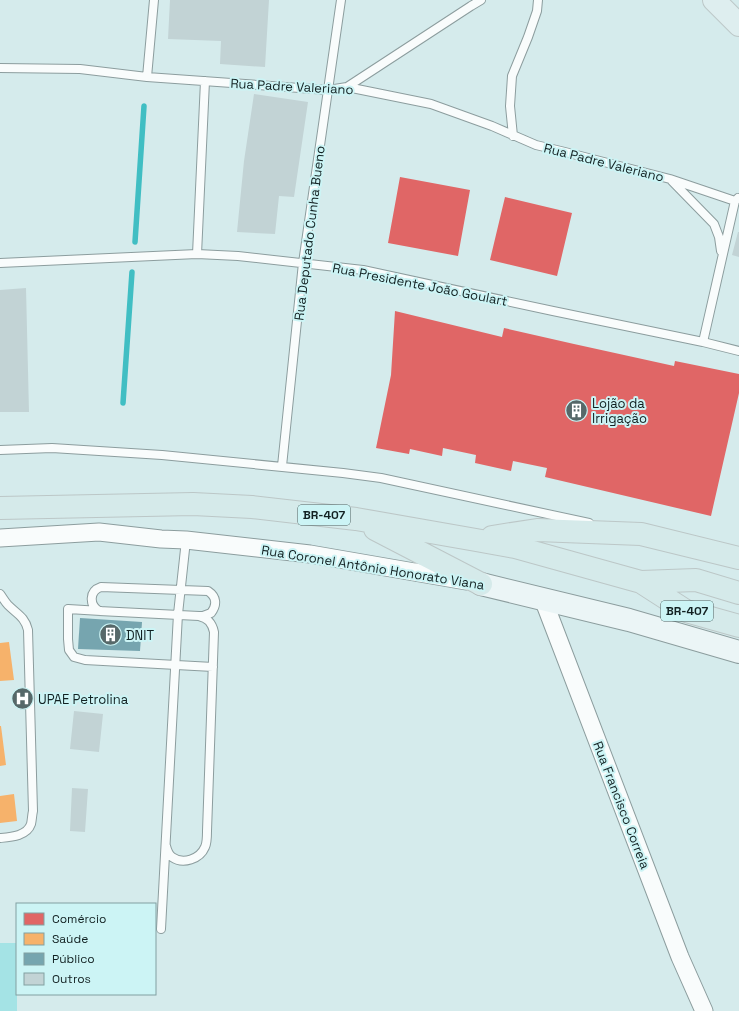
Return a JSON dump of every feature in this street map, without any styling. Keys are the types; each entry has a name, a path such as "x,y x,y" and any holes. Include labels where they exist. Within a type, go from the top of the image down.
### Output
{"highway":[{"name":"BR-407","path":"0,508 193,504 252,507 356,519 515,547 641,582 686,610 739,626"},
{"path":"356,519 482,584"},
{"name":"BR-407","path":"476,540 536,530 641,534 739,558"},
{"name":"BR-407","path":"641,582 696,580 739,593"}],"main road":[{"path":"714,0 739,25"},
{"name":"Rua Coronel Antônio Honorato Viana","path":"482,584 629,620 739,652"}],"street":[{"name":"Rua Coronel Antônio Honorato Viana","path":"0,538 99,532 161,539 186,540 310,554 482,584"},
{"name":"Rua Francisco Correia","path":"542,599 680,957 704,1011"}],"lane":[{"path":"147,77 154,0"},
{"name":"Rua Deputado Cunha Bueno","path":"282,466 303,263 341,0"},
{"path":"347,87 481,0"},
{"path":"513,136 510,106 512,76 537,11 538,0"},
{"name":"Rua Padre Valeriano","path":"0,68 80,69 147,77 328,90 347,87 431,104 492,126 536,145 670,179 737,199"},
{"path":"197,254 205,81"},
{"path":"670,179 714,224 720,237 722,256"},
{"path":"703,342 722,256 737,199"},
{"name":"Rua Presidente João Goulart","path":"0,263 197,254 238,256 363,270 546,310 703,342 739,351"},
{"path":"0,450 52,448 162,455 282,466 381,478 641,534"},
{"path":"161,929 178,614 186,540"},
{"path":"104,612 96,608 91,597 92,594 101,587 208,592 214,597 216,606 211,613 199,616"},
{"path":"0,594 9,606 26,623 28,630 33,811 30,825 26,831 13,837 0,838"},
{"path":"0,606 9,606"},
{"path":"166,846 168,853 173,858 185,861 193,859 199,855 205,847 207,831 213,668 213,627 205,617 199,616 68,610 69,650 74,657 85,660 213,668"}],"shaded area":[{"path":"0,943 16,943 17,1011 0,1011"}],"building: Comércio":[{"path":"400,177 470,190 458,256 388,243"},
{"path":"505,197 572,213 557,276 490,260"},
{"path":"395,311 502,337 504,328 674,366 675,361 739,374 739,393 711,516 545,477 547,468 513,461 511,471 475,463 476,455 443,448 442,456 410,449 409,454 376,448 391,375"}],"building: Saúde":[{"name":"UPAE Petrolina","path":"9,642 14,680 0,681 0,643"},
{"path":"0,726 6,765 0,766"},
{"path":"14,794 17,821 0,823 0,796"}],"building: Público":[{"name":"DNIT","path":"80,618 142,622 140,651 78,649"}],"building: Outros":[{"path":"170,0 269,0 265,67 220,64 221,41 168,39"},
{"path":"254,94 308,102 294,197 279,196 275,234 237,232 244,161"},
{"path":"739,232 739,257 732,255"},
{"path":"26,288 29,412 0,412 0,290"},
{"path":"74,711 103,714 99,752 70,749"},
{"path":"72,788 88,789 85,832 70,831"}],"waterway":[{"path":"135,242 144,106"},
{"path":"123,403 132,272"}],"place":[{"name":"Lojão da Irrigação","path":"577,410"},
{"name":"DNIT","path":"110,635"},
{"name":"UPAE Petrolina","path":"23,699"}]}
